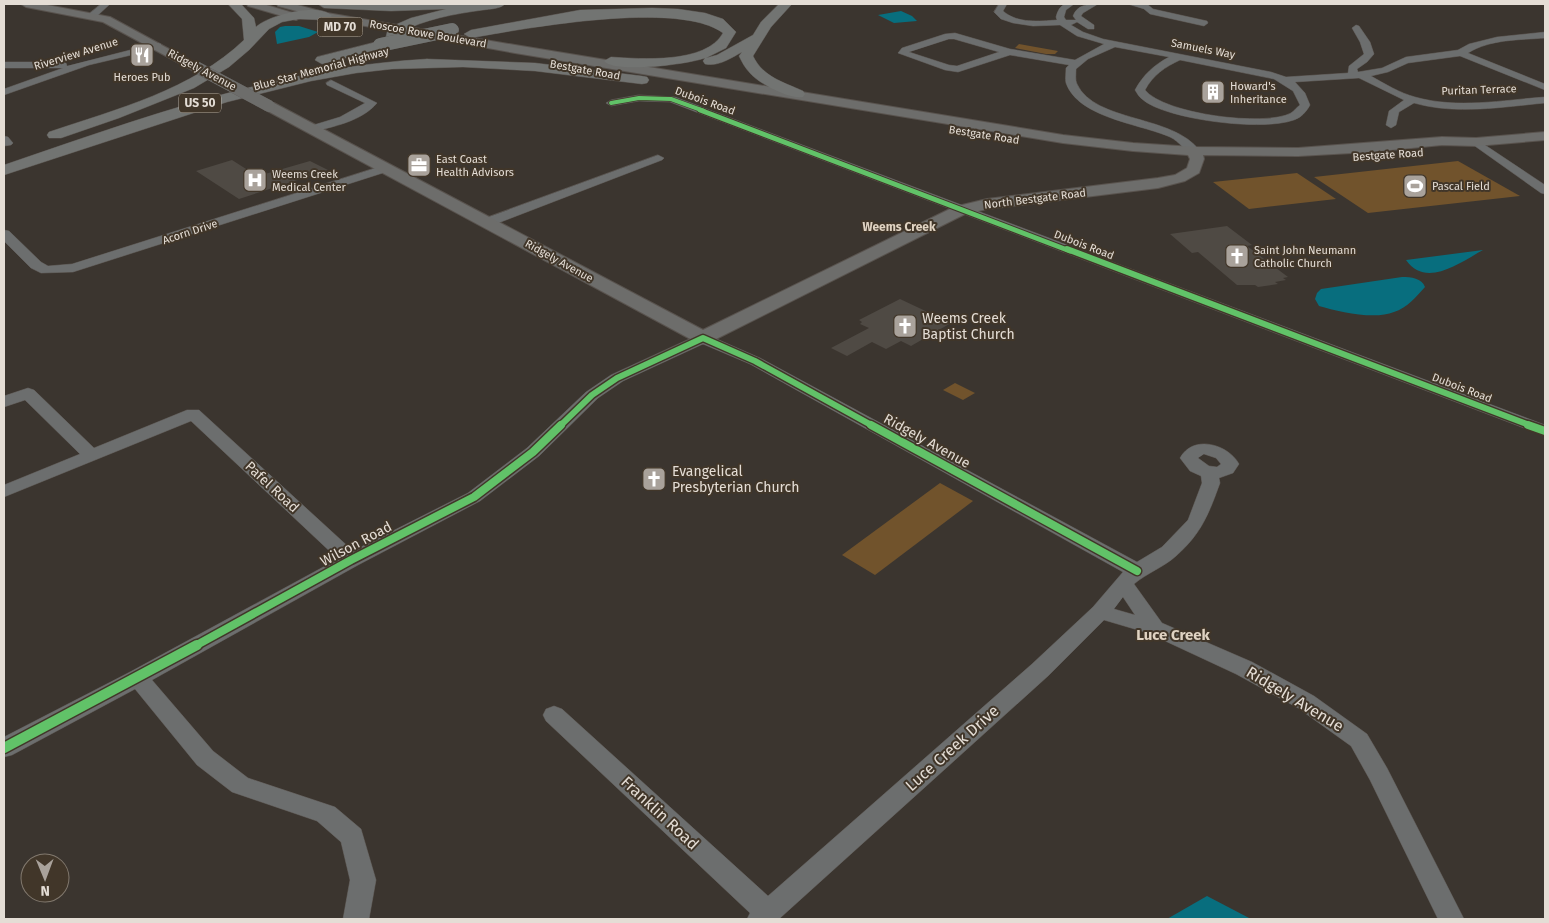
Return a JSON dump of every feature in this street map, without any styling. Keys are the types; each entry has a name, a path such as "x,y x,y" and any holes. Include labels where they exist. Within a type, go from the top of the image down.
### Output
{"highway":[{"path":"234,4 248,18 251,41"},
{"path":"41,141 153,101 190,84 220,67 251,41 260,28 285,10 471,4"},
{"path":"392,40 435,16 499,4"},
{"name":"Blue Star Memorial Highway","path":"4,158 257,76 392,40 591,4"},
{"name":"Blue Star Memorial Highway","path":"4,169 188,106 306,72 392,40 472,34 646,4"},
{"path":"786,4 756,38 746,56 751,68 762,78 798,94"},
{"path":"515,49 622,62 668,61 691,57 709,51 722,44 730,32 727,27 709,17 674,11 645,10 563,17"},
{"path":"4,169 210,103 284,83 355,69 440,63 479,63 645,75 702,64 722,58 756,38"},
{"path":"496,54 645,75"},
{"path":"5,145 22,148"}],"main road":[{"name":"Ridgely Avenue","path":"31,4 92,15 116,23 703,338"},
{"name":"Roscoe Rowe Boulevard","path":"252,4 285,10 392,40 496,54"},
{"name":"Roscoe Rowe Boulevard","path":"325,10 392,40 515,49"},
{"name":"Bestgate Road","path":"515,49 645,75 1026,142 1126,154 1335,159 1451,150 1476,142 1545,136"},
{"name":"Bestgate Road","path":"645,75 798,94 1063,139 1195,155"},
{"name":"North Bestgate Road","path":"703,338 904,236 960,210 987,204 1158,183 1180,178 1194,170 1195,155"}],"street":[{"path":"92,15 106,4"},
{"path":"1003,4 998,12 1006,19 1031,23 1081,21"},
{"path":"1062,22 1060,13 1070,4"},
{"path":"1094,4 1080,11 1077,16 1081,21 1096,29 1127,38"},
{"path":"1132,4 1147,7 1150,11 1204,23"},
{"name":"Samuels Way","path":"1062,22 1080,34 1113,44 1287,80 1385,70 1406,60 1461,53"},
{"path":"1047,23 1055,30"},
{"path":"1356,28 1365,42 1369,54 1352,68 1357,74"},
{"path":"1461,53 1472,46 1498,40 1545,35"},
{"path":"1009,52 958,69 948,68 903,52 948,36 964,38 1009,52 1076,63"},
{"path":"1113,44 1076,63 1071,68 1070,83 1073,89 1090,103 1121,118 1172,134 1185,141 1195,155"},
{"name":"Riverview Avenue","path":"4,92 86,63 158,46"},
{"path":"1461,53 1545,87"},
{"path":"1178,57 1155,68 1146,77 1140,90 1141,94 1152,102 1203,117 1254,122 1296,116 1305,105 1301,94 1287,80"},
{"path":"40,85 150,59"},
{"path":"4,65 86,63 99,70"},
{"name":"Puritan Terrace","path":"1357,74 1412,100 1458,106 1545,100"},
{"path":"1497,79 1545,74"},
{"path":"311,129 348,118 362,112 372,103 331,83"},
{"name":"Dubois Road","path":"611,103 639,98 671,99 1545,431"},
{"path":"1391,126 1394,112 1412,100"},
{"path":"1476,142 1545,190"},
{"path":"488,222 658,158"},
{"name":"Acorn Drive","path":"5,237 36,265 46,270 74,268 385,169"},
{"name":"Wilson Road","path":"4,748 138,678 351,560 474,497 532,452 592,395 618,378 703,338"},
{"name":"Ridgely Avenue","path":"703,338 755,361 1130,577 1155,628"},
{"path":"4,402 28,393 90,455 4,491"},
{"name":"Pafel Road","path":"90,455 193,414 351,560"},
{"path":"1130,577 1169,552 1196,522 1211,483 1210,472"},
{"name":"Luce Creek Drive","path":"763,916 1040,670 1100,612 1130,577"},
{"name":"Ridgely Avenue","path":"1100,612 1155,628 1244,668 1306,702 1359,740 1379,775 1451,919"},
{"path":"138,678 205,758 240,786 326,814 352,837 363,880 356,919"},
{"name":"Franklin Road","path":"554,715 763,916"}],"shaded area":[{"path":"1019,44 1058,51 1055,54 1046,54 1015,48"},
{"name":"Pascal Field","path":"1458,161 1520,196 1368,213 1314,177"},
{"path":"1297,173 1336,199 1249,209 1213,182"},
{"path":"955,383 975,393 963,400 943,390"},
{"path":"940,483 973,501 875,575 842,555"}],"water":[{"path":"901,11 912,16 917,21 894,23 878,15"},
{"path":"299,26 318,32 309,37 277,44 275,32 280,27"},
{"path":"1483,250 1454,266 1433,273 1423,272 1414,268 1406,260"},
{"path":"1402,277 1419,280 1425,287 1407,305 1386,314 1367,315 1336,311 1319,306 1315,299 1321,289"},
{"path":"1207,896 1251,919 1167,919"}],"building":[{"name":"Weems Creek Medical Center","path":"232,160 254,174 261,172 265,174 310,161 328,170 239,199 196,171"},
{"name":"Saint John Neumann Catholic Church","path":"1227,226 1252,245 1247,246 1288,277 1283,278 1286,280 1275,282 1278,284 1258,287 1255,285 1237,285 1198,252 1192,253 1170,234"},
{"name":"Weems Creek Baptist Church","path":"900,299 951,323 911,346 901,341 886,349 872,342 847,356 831,348 869,328 860,324 862,322 859,320"}],"cycle path":[{"path":"611,103 639,98 671,99 1545,431"},
{"path":"4,748 138,678 351,560 474,497 533,452 592,395 617,378 703,338 755,361 1137,571"}],"place":[{"name":"Heroes Pub","path":"142,55"},
{"name":"Howard's Inheritance","path":"1213,92"},
{"name":"East Coast Health Advisors","path":"419,165"},
{"name":"Weems Creek Medical Center","path":"255,180"},
{"name":"Pascal Field","path":"1415,186"},
{"name":"Saint John Neumann Catholic Church","path":"1237,256"},
{"name":"Weems Creek Baptist Church","path":"905,326"},
{"name":"Evangelical Presbyterian Church","path":"654,479"}],"district":[{"name":"Weems Creek","path":"899,227"},
{"name":"Luce Creek","path":"1173,635"}]}
